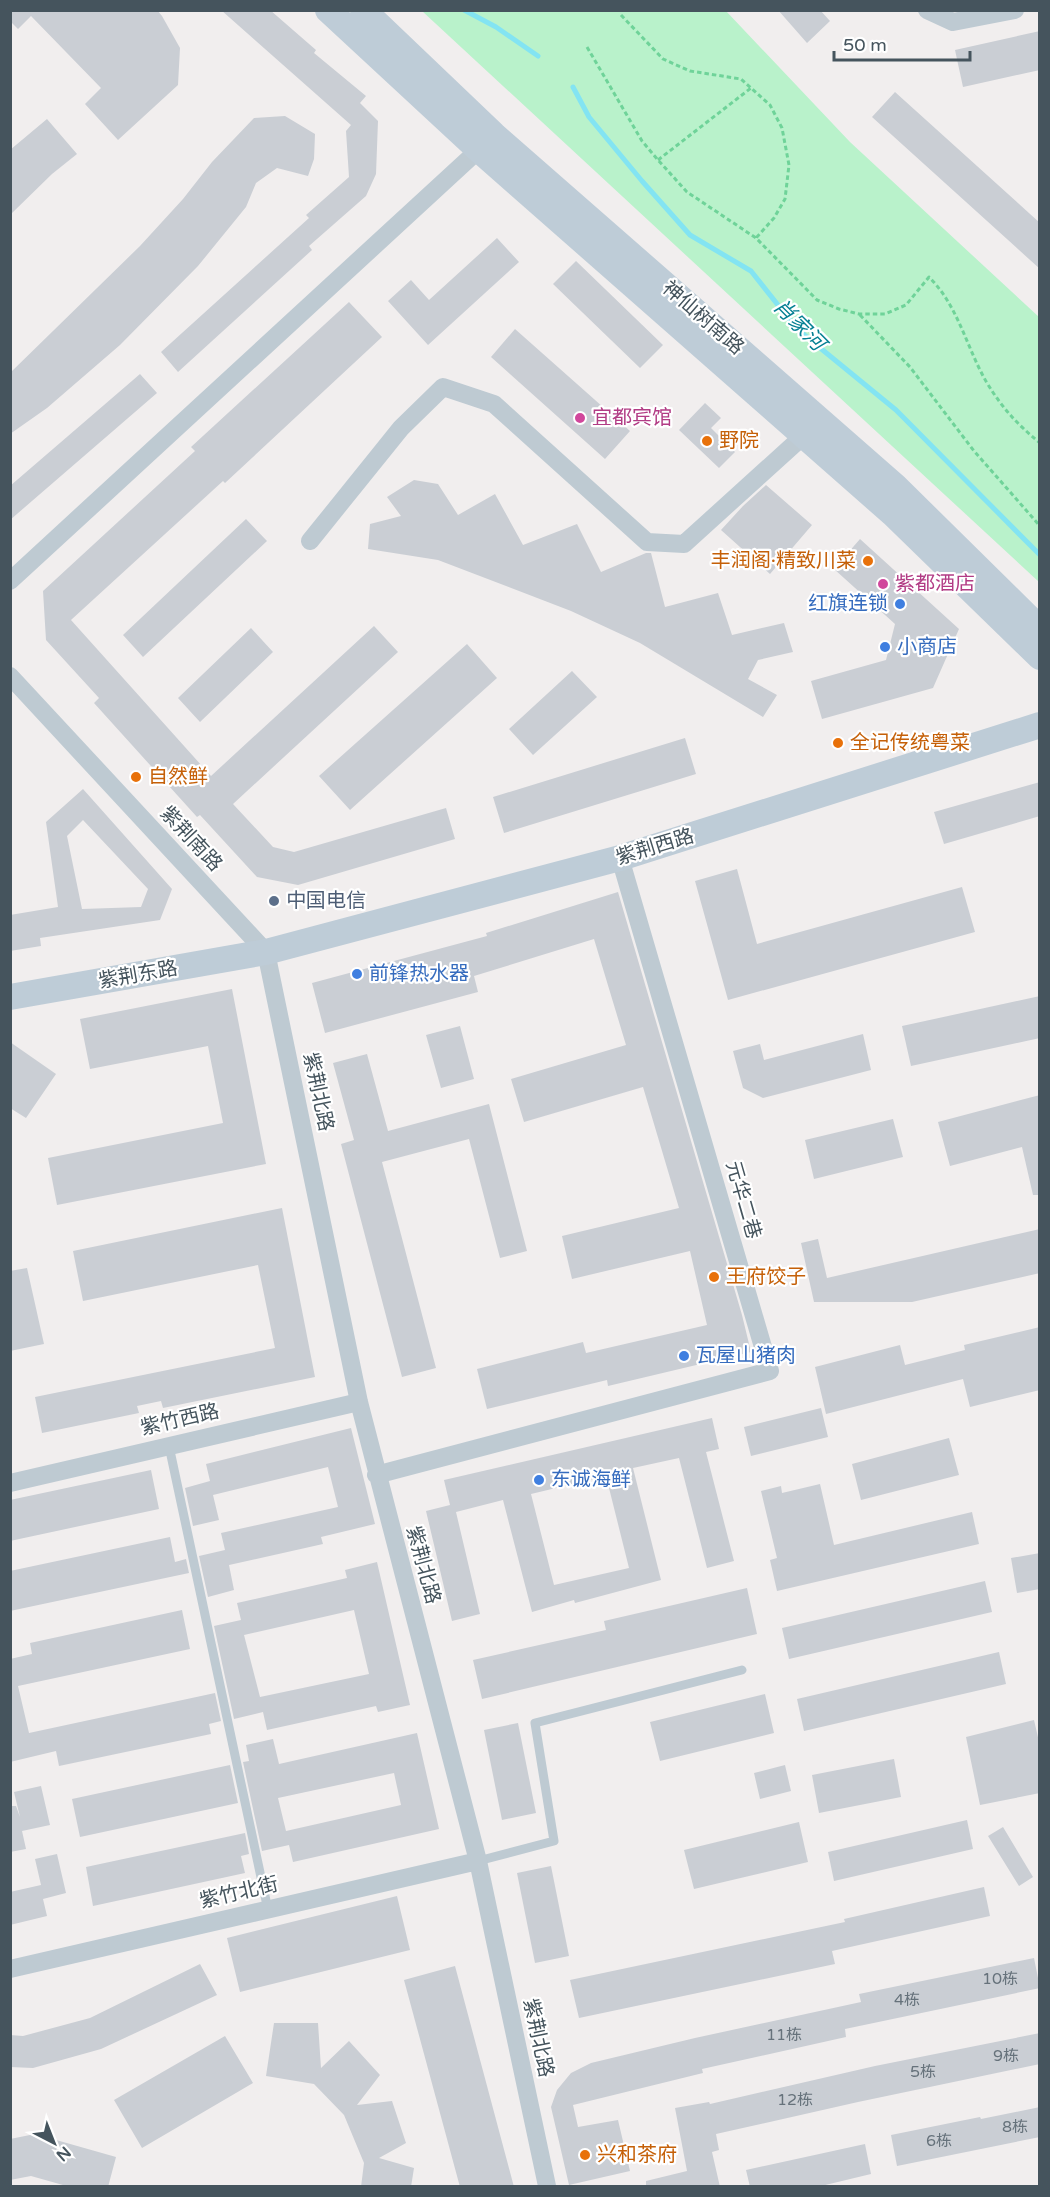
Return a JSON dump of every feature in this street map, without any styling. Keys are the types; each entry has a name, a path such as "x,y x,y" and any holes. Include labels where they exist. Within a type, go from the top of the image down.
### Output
{"main road":[{"path":"328,10 486,142"},
{"name":"神仙树南路","path":"363,10 486,142 811,428 895,486 1040,629"},
{"path":"811,428 893,514 1040,657"},
{"name":"紫荆西路","path":"266,952 620,858 1040,725"},
{"name":"紫荆东路","path":"10,997 266,952"}],"street":[{"path":"927,10 953,21 1014,10"},
{"path":"10,581 486,142"},
{"path":"310,541 401,428 443,387 494,404 647,542 684,544 811,428"},
{"name":"紫荆南路","path":"10,676 266,952"},
{"name":"元华二巷","path":"376,1475 770,1371 620,858"},
{"name":"紫荆北路","path":"266,952 359,1402 376,1475 478,1861 547,2187"},
{"name":"紫竹西路","path":"10,1483 359,1402"},
{"name":"紫竹北街","path":"10,1969 478,1861"}],"lane":[{"path":"169,1446 268,1910"},
{"path":"478,1861 554,1841 535,1723 742,1670"}],"path":[{"path":"621,15 663,59 690,71 741,79 770,105 782,128 789,165 785,199 774,218 756,238"},
{"path":"587,47 642,141 687,192 756,238 817,300 859,314 885,314 906,305 928,277 944,292 987,382 1012,420 1040,443"},
{"path":"658,160 751,88"},
{"path":"859,314 910,367 975,451 1040,526"}],"green space":[{"path":"422,11 726,11 850,142 1039,317 1039,582"}],"building":[{"path":"10,10 157,10 180,48 178,85 118,140 85,104 101,88 31,16 18,29 10,21"},
{"path":"221,10 270,10 316,50 314,53 366,96 360,103 378,121 376,174 366,196 309,246 312,250 178,372 161,352 309,218 306,215 349,177 346,131 351,125"},
{"path":"778,10 820,10 830,21 807,43"},
{"path":"1040,31 1040,70 963,87 955,50"},
{"path":"895,92 1040,223 1040,269 872,117"},
{"path":"285,116 315,134 314,159 308,176 277,168 256,183 246,207 198,266 120,345 47,408 10,434 10,373 140,246 183,199 212,162 254,118"},
{"path":"47,119 77,154 52,174 10,215 10,150"},
{"path":"497,238 519,262 428,345 388,301 411,280 429,300"},
{"path":"576,261 663,345 640,368 553,284"},
{"path":"349,302 382,337 225,483 223,481 71,620 211,776 374,626 398,652 233,804 273,847 294,852 446,808 455,839 298,885 257,877 200,815 197,817 94,703 99,698 46,640 43,591 195,451 191,447"},
{"path":"515,329 630,431 605,459 491,357"},
{"path":"140,374 157,393 10,520 10,486"},
{"name":"野院","path":"705,403 721,418 711,428 735,452 719,468 679,430"},
{"path":"414,480 438,484 458,515 495,494 523,545 577,524 601,572 651,553 665,607 718,593 732,635 784,623 793,652 758,660 748,679 777,695 763,717 640,643 571,611 438,560 368,549 370,524 401,516 387,497"},
{"path":"766,485 812,525 770,574 721,530"},
{"path":"246,519 267,541 143,657 123,635"},
{"path":"860,539 959,629 933,688 822,719 811,681 886,660 895,624 834,569"},
{"path":"251,628 273,652 200,722 178,698"},
{"path":"467,644 497,678 350,810 319,776"},
{"path":"572,671 597,697 533,755 509,729"},
{"path":"685,738 696,774 504,833 493,797"},
{"path":"1040,782 1040,816 944,844 934,812"},
{"path":"83,789 172,889 160,920 40,938 41,946 10,951 10,915 58,907 46,822","holes":["83,820 148,889 141,907 82,909 67,836"]},
{"path":"737,869 757,944 962,887 975,932 728,1000 695,881"},
{"path":"618,892 751,1352 608,1386 607,1380 487,1409 477,1369 583,1342 586,1353 707,1325 690,1251 572,1279 562,1236 679,1208 643,1087 524,1122 511,1079 626,1045 594,939 474,976 478,992 325,1033 312,983 487,936 486,933"},
{"path":"232,989 266,1164 57,1205 48,1158 223,1123 208,1046 90,1069 80,1019"},
{"path":"1040,996 1040,1038 911,1066 902,1026"},
{"path":"460,1026 474,1079 441,1088 426,1035"},
{"path":"863,1034 871,1070 763,1098 743,1088 733,1051 760,1044 764,1060"},
{"path":"10,1042 56,1074 26,1118 10,1108"},
{"path":"367,1054 388,1131 489,1104 527,1251 500,1258 469,1139 382,1162 436,1368 402,1377 341,1144 354,1140 333,1063"},
{"path":"1040,1095 1040,1195 1033,1195 1022,1147 950,1166 938,1122"},
{"path":"893,1119 903,1157 814,1179 805,1140"},
{"path":"282,1208 315,1377 163,1408 161,1401 137,1406 139,1413 42,1433 35,1397 275,1348 258,1265 83,1301 73,1251"},
{"path":"1040,1229 1040,1273 912,1302 814,1302 801,1243 818,1239 827,1278"},
{"path":"27,1268 44,1344 10,1351 10,1271"},
{"path":"1040,1327 1040,1390 970,1407 963,1379 826,1414 815,1367 900,1345 905,1365 965,1350 964,1345"},
{"path":"821,1408 828,1437 751,1456 744,1427"},
{"path":"712,1418 719,1449 706,1452 734,1561 707,1568 679,1458 633,1468 661,1580 532,1612 503,1500 456,1512 480,1614 452,1621 426,1511 450,1505 444,1480","holes":["606,1476 629,1568 554,1585 531,1494"]},
{"path":"351,1428 375,1524 321,1537 323,1544 229,1565 234,1590 208,1597 199,1556 225,1550 221,1533 338,1507 328,1467 213,1495 219,1520 193,1526 185,1488 210,1481 206,1464"},
{"path":"949,1438 959,1475 861,1500 852,1464"},
{"path":"151,1470 159,1509 10,1541 10,1500"},
{"path":"820,1484 834,1545 972,1512 979,1544 777,1591 770,1560 777,1558 761,1491 781,1486 782,1493"},
{"path":"170,1537 175,1562 186,1559 189,1573 10,1611 10,1571"},
{"path":"1040,1553 1040,1589 1017,1593 1011,1558"},
{"path":"377,1562 410,1705 378,1712 376,1706 267,1730 263,1712 234,1719 214,1626 241,1620 237,1603 347,1578 345,1570","holes":["354,1610 369,1674 260,1697 244,1635"]},
{"path":"985,1581 992,1612 789,1659 782,1628"},
{"path":"747,1588 757,1634 482,1699 473,1660 606,1630 604,1621"},
{"path":"182,1610 190,1649 18,1686 29,1733 215,1693 221,1721 209,1724 211,1734 59,1766 56,1751 10,1762 10,1659 32,1654 30,1643"},
{"path":"999,1652 1006,1684 804,1731 797,1699"},
{"path":"765,1694 774,1733 660,1761 650,1722"},
{"path":"1034,1720 1040,1746 1040,1793 980,1805 966,1737"},
{"path":"518,1723 536,1813 502,1820 484,1730"},
{"path":"417,1733 439,1829 293,1862 289,1845 262,1851 243,1762 249,1761 246,1745 273,1739 279,1764","holes":["394,1773 401,1805 286,1831 278,1798"]},
{"path":"894,1759 901,1797 819,1813 812,1775"},
{"path":"230,1765 238,1803 80,1837 72,1799"},
{"path":"785,1765 791,1791 760,1799 754,1773"},
{"path":"41,1786 50,1825 22,1831 26,1849 10,1852 10,1806 16,1806 20,1817 14,1792"},
{"path":"967,1820 973,1849 834,1881 828,1852"},
{"path":"799,1822 808,1862 694,1889 684,1850"},
{"path":"1003,1827 1033,1877 1019,1886 988,1836"},
{"path":"245,1833 249,1854 241,1856 245,1873 93,1906 86,1867"},
{"path":"57,1854 66,1893 43,1899 47,1916 10,1925 10,1892 41,1885 35,1859"},
{"path":"551,1866 569,1956 535,1963 517,1873"},
{"path":"984,1887 990,1916 832,1951 835,1964 579,2018 570,1980 845,1922 844,1919"},
{"path":"397,1896 410,1950 240,1992 227,1938"},
{"path":"1034,1958 1040,1988 845,2029 846,2037 702,2069 703,2073 573,2105 578,2127 618,2120 630,2171 569,2185 551,2107 557,2090 571,2073 591,2063 861,2002 859,1994"},
{"path":"200,1964 217,1995 101,2049 33,2068 10,2067 10,2035 23,2036 90,2018"},
{"path":"455,1966 514,2187 460,2187 404,1980"},
{"path":"274,2023 318,2023 321,2068 349,2041 380,2075 357,2105 392,2101 406,2143 379,2158 414,2168 411,2187 361,2187 364,2163 344,2115 314,2084 266,2076"},
{"path":"1040,2033 1040,2064 716,2134 719,2150 712,2152 720,2187 646,2187 646,2181 687,2171 675,2108 709,2102 710,2104 875,2066"},
{"path":"225,2036 253,2083 142,2148 114,2100"},
{"path":"1040,2107 1040,2137 897,2166 891,2135"},
{"path":"35,2134 116,2157 108,2187 70,2187 31,2176 10,2180 10,2139"},
{"path":"865,2144 871,2174 817,2187 750,2187 746,2170"}],"waterway":[{"name":"肖家河","path":"464,10 496,27 538,56"},
{"name":"肖家河","path":"573,87 589,117 690,235 751,271 797,329 896,410 1040,555"}],"place":[{"name":"宜都宾馆","path":"580,418"},
{"name":"野院","path":"707,441"},
{"name":"丰润阁·精致川菜","path":"868,561"},
{"name":"紫都酒店","path":"883,584"},
{"name":"红旗连锁","path":"900,604"},
{"name":"小商店","path":"885,647"},
{"name":"全记传统粤菜","path":"838,743"},
{"name":"自然鲜","path":"136,777"},
{"name":"中国电信","path":"274,901"},
{"name":"前锋热水器","path":"357,974"},
{"name":"王府饺子","path":"714,1277"},
{"name":"瓦屋山猪肉","path":"684,1356"},
{"name":"东诚海鲜","path":"539,1480"},
{"name":"兴和茶府","path":"585,2155"}]}
